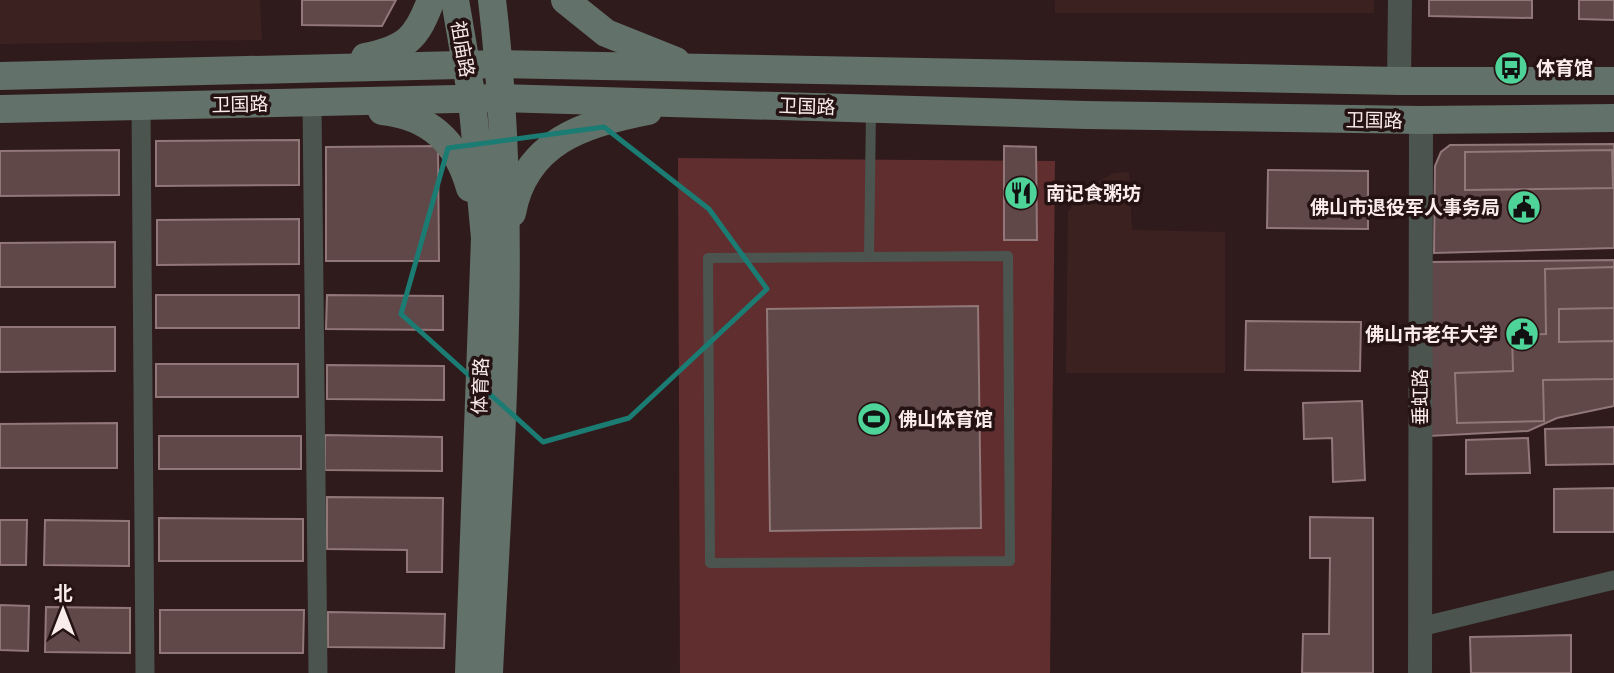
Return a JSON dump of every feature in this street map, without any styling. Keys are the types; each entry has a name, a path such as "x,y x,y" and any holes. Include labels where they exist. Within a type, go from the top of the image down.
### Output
{"main road":[{"path":"315,67 394,51 420,29 431,0"},
{"name":"祖庙路","path":"455,0 472,99"},
{"name":"祖庙路","path":"492,0 500,64 500,249"},
{"path":"565,0 606,33 692,67"},
{"path":"315,67 500,64 1399,81 1614,80"},
{"name":"卫国路","path":"0,76 315,67"},
{"name":"卫国路","path":"0,108 501,98 1421,120 1614,118"},
{"name":"体育路","path":"472,99 500,249 489,673"},
{"path":"316,102 398,112 430,124 451,143 464,164 500,249"},
{"path":"500,249 515,196 530,165 563,136 627,115 690,103"},
{"name":"体育路","path":"469,673 500,249"}],"street":[{"path":"1399,81 1400,0"},
{"path":"316,102 318,673"},
{"path":"141,105 145,673"},
{"name":"垂虹路","path":"1420,673 1421,120"},
{"path":"1420,627 1614,580"}],"lane":[{"path":"869,257 871,108"},
{"path":"1008,256 1010,561 710,563 708,258 869,257 1008,256"}],"highlighted area":[{"path":"604,127 709,209 767,289 629,418 543,442 401,314 448,148"}],"shaded area":[{"path":"0,0 260,0 262,40 0,44"},
{"path":"1055,0 1374,0 1374,13 1055,13"},
{"path":"678,158 1055,161 1050,673 680,673"},
{"path":"1129,172 1132,230 1225,232 1225,373 1066,373 1068,212 1084,189 1114,173"}],"building":[{"path":"302,0 396,0 382,26 302,25"},
{"path":"1429,0 1532,0 1532,18 1429,16"},
{"path":"1579,0 1614,0 1614,20 1579,19"},
{"path":"299,140 299,185 156,186 156,141"},
{"name":"佛山市退役军人事务局","path":"1614,144 1614,248 1434,253 1435,166 1441,152 1450,145"},
{"path":"438,146 439,261 326,261 326,147"},
{"name":"南记食粥坊","path":"1004,146 1036,147 1037,240 1004,240"},
{"path":"119,150 119,195 0,196 0,151"},
{"path":"1612,150 1613,188 1465,190 1465,152"},
{"path":"1268,170 1368,171 1368,229 1267,228"},
{"path":"299,219 299,264 157,265 157,220"},
{"path":"115,242 115,287 0,287 0,243"},
{"name":"佛山市老年大学","path":"1614,260 1614,406 1557,418 1528,431 1429,436 1430,262"},
{"path":"1614,267 1614,308 1559,309 1559,342 1614,341 1614,379 1543,380 1544,421 1457,423 1455,373 1513,371 1512,335 1546,334 1545,269"},
{"path":"156,295 299,295 299,328 156,328"},
{"path":"327,295 443,296 443,330 326,329"},
{"name":"佛山体育馆","path":"978,306 981,528 770,531 767,309"},
{"path":"1246,321 1361,322 1360,371 1245,370"},
{"path":"0,327 115,327 115,371 0,372"},
{"path":"156,364 298,364 298,397 156,397"},
{"path":"327,365 444,366 444,400 327,399"},
{"path":"1362,401 1365,480 1333,482 1332,438 1304,439 1303,403"},
{"path":"117,423 117,468 0,468 0,424"},
{"path":"1614,427 1614,464 1546,465 1545,429"},
{"path":"325,435 442,437 442,471 325,470"},
{"path":"159,436 301,436 301,469 159,469"},
{"path":"1528,438 1530,473 1466,474 1466,440"},
{"path":"1614,488 1614,532 1554,532 1554,489"},
{"path":"327,497 443,498 442,572 407,572 407,550 327,549"},
{"path":"1310,517 1373,518 1373,673 1302,673 1303,634 1329,634 1330,558 1310,558"},
{"path":"159,518 303,519 303,561 159,561"},
{"path":"0,520 27,520 26,565 0,565"},
{"path":"45,520 129,521 129,566 44,565"},
{"path":"0,605 29,606 28,651 0,650"},
{"path":"46,607 130,608 130,653 45,652"},
{"path":"160,610 304,610 303,653 160,653"},
{"path":"328,612 445,614 444,648 328,647"},
{"path":"1571,635 1571,673 1471,673 1470,637"}],"place":[{"name":"体育馆","path":"1511,68"},
{"name":"南记食粥坊","path":"1021,193"},
{"name":"佛山市退役军人事务局","path":"1524,207"},
{"name":"佛山市老年大学","path":"1522,334"},
{"name":"佛山体育馆","path":"874,419"}]}
